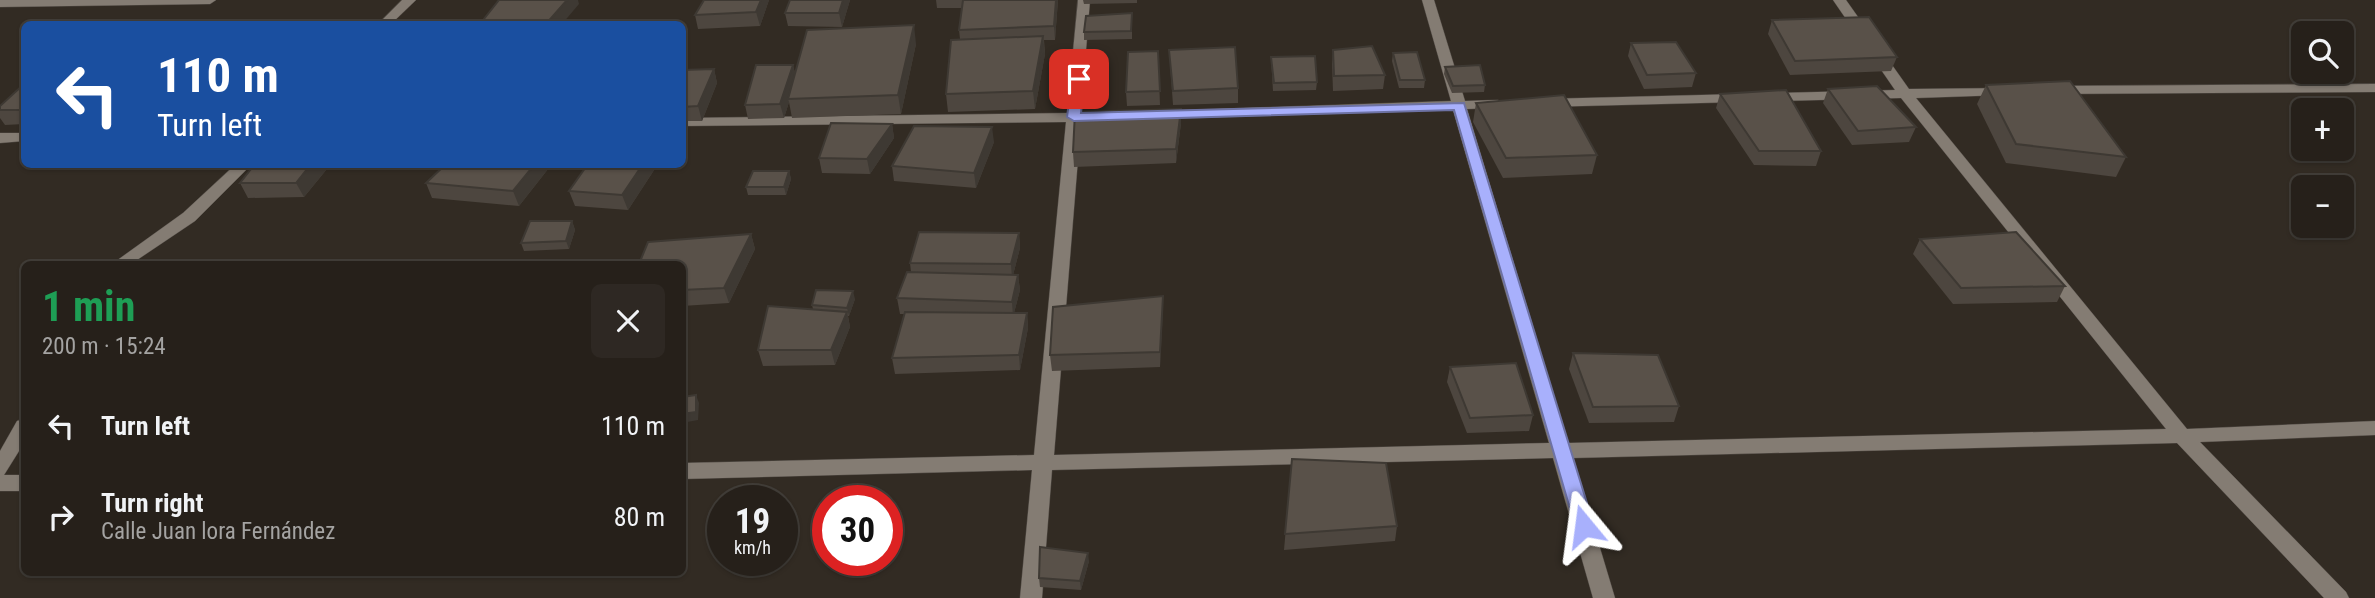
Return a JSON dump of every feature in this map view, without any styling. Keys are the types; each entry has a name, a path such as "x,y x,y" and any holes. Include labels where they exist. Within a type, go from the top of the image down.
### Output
{"street":[{"path":"0,3 210,0"},
{"path":"387,21 411,0"},
{"path":"1031,598 1084,0"},
{"path":"1428,0 1604,598"},
{"path":"1839,0 1902,91 2182,436 2338,598"},
{"path":"2041,90 2375,88"},
{"path":"1143,115 1902,91 2014,90"},
{"path":"686,122 1115,116"},
{"path":"0,138 21,137"},
{"path":"124,261 189,217 241,168"},
{"path":"686,471 2182,436 2375,428"},
{"path":"0,469 21,431"},
{"path":"0,483 21,483"}],"building":[{"path":"499,0 567,0 549,21 482,21"},
{"path":"704,0 761,0 756,12 695,15"},
{"path":"790,0 843,0 839,13 785,13"},
{"path":"963,0 1056,0 1054,26 959,30"},
{"path":"1132,13 1131,31 1084,32 1086,16"},
{"path":"1869,17 1897,57 1795,61 1772,20"},
{"path":"914,25 898,95 788,99 807,30"},
{"path":"1043,36 1033,91 946,94 951,40"},
{"path":"1676,42 1696,73 1647,75 1631,43"},
{"path":"1372,46 1385,75 1334,76 1333,50"},
{"path":"1235,47 1238,88 1173,91 1169,50"},
{"path":"1158,51 1160,91 1126,92 1128,52"},
{"path":"1417,52 1425,80 1400,80 1393,53"},
{"path":"1315,56 1317,82 1274,83 1271,57"},
{"path":"756,65 793,65 780,104 745,105"},
{"path":"1480,65 1485,85 1453,86 1445,67"},
{"path":"714,69 698,106 686,107 686,70"},
{"path":"2070,81 2126,157 2016,144 1986,85"},
{"path":"1877,86 1916,127 1858,131 1828,89"},
{"path":"21,87 21,110 0,110 0,106"},
{"path":"1786,90 1821,151 1759,151 1720,94"},
{"path":"1564,95 1597,155 1506,158 1476,103"},
{"path":"1181,109 1176,149 1073,152 1075,112"},
{"path":"831,123 892,124 867,159 819,158"},
{"path":"914,126 992,127 974,173 892,166"},
{"path":"252,168 308,168 296,183 240,183"},
{"path":"442,168 532,168 513,191 426,183"},
{"path":"585,168 640,168 622,195 569,191"},
{"path":"753,171 789,171 784,187 746,187"},
{"path":"530,221 572,221 566,241 521,243"},
{"path":"919,232 1019,233 1011,264 910,263"},
{"path":"2016,232 2065,286 1961,288 1920,239"},
{"path":"751,234 724,288 686,290 686,261 640,261 648,242"},
{"path":"907,272 1018,275 1012,302 897,298"},
{"path":"816,290 853,291 847,308 812,305"},
{"path":"1163,296 1160,352 1050,355 1053,307"},
{"path":"768,306 847,312 831,350 758,350"},
{"path":"905,312 1027,313 1019,355 892,358"},
{"path":"1573,353 1658,355 1679,406 1593,407"},
{"path":"1516,363 1533,415 1470,418 1450,367"},
{"path":"696,395 696,412 686,413 686,396"},
{"path":"1292,459 1386,463 1397,526 1285,534"},
{"path":"1040,547 1088,553 1080,581 1039,578"}],"route":[{"path":"1079,79 1074,117 1460,106 1584,526"}]}
